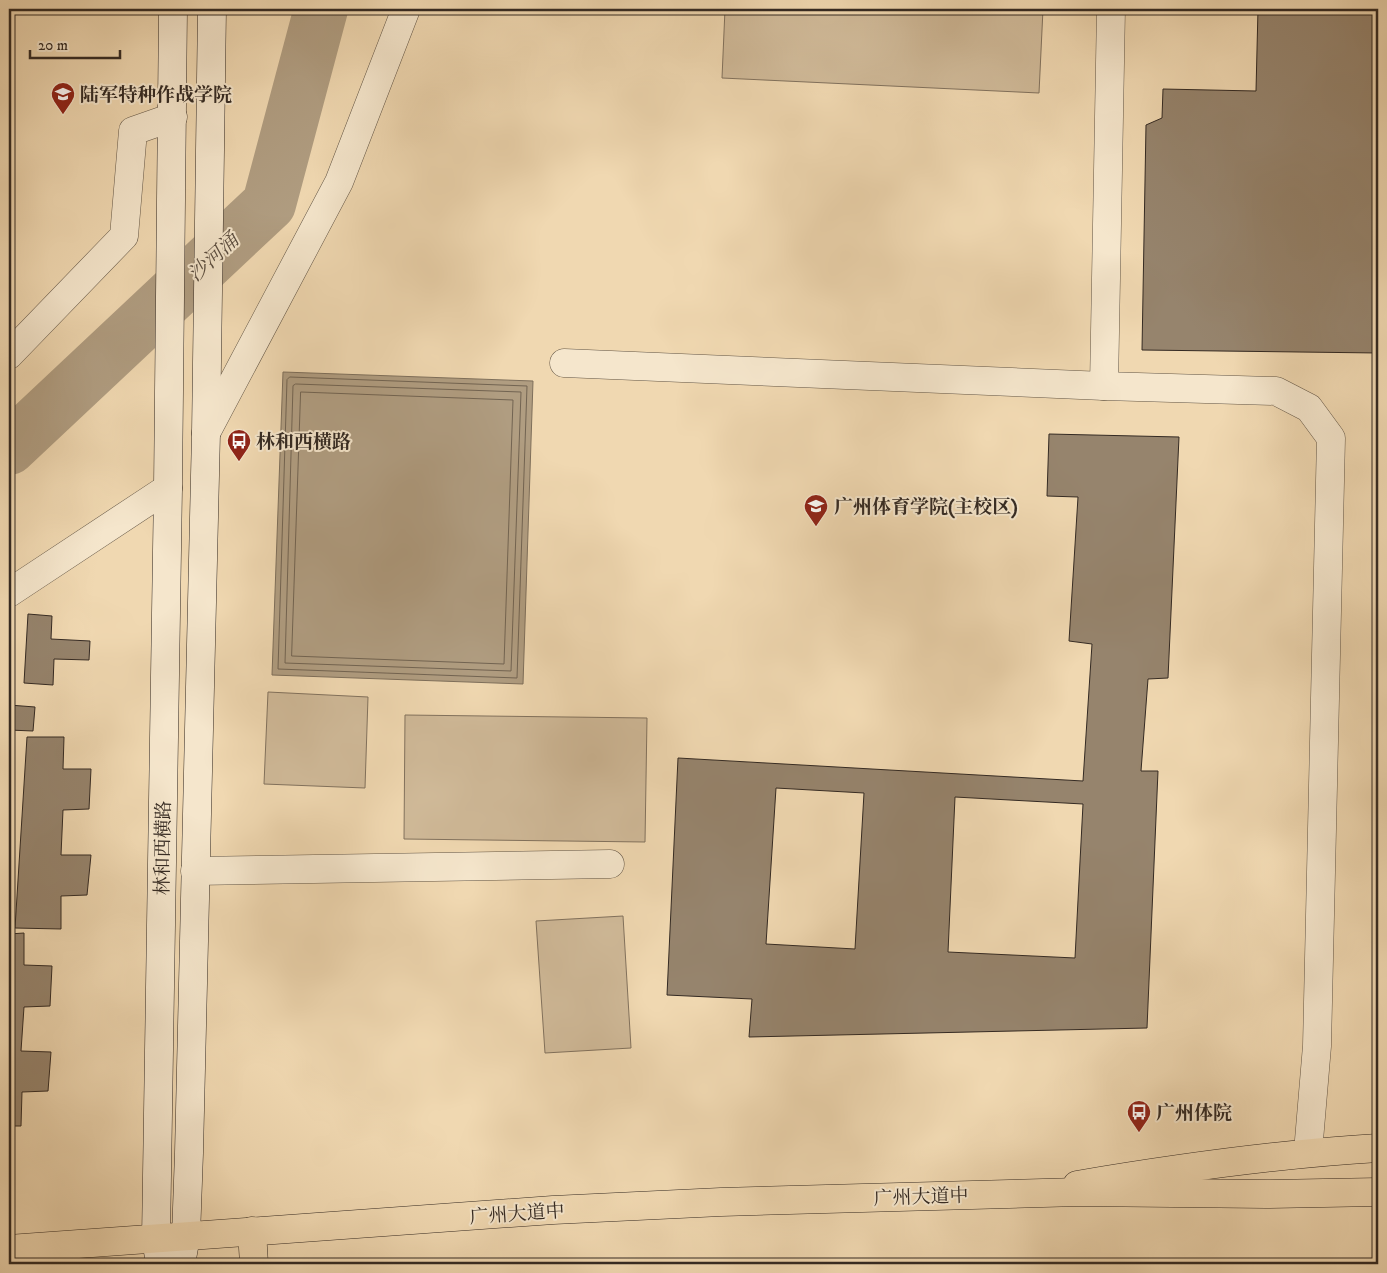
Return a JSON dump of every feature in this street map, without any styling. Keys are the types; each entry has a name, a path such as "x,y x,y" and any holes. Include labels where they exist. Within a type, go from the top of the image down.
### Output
{"main road":[{"path":"1026,1193 1146,1173 1308,1152 1378,1148"},
{"path":"1026,1193 1266,1194 1378,1192"},
{"name":"广州大道中","path":"9,1249 54,1255 156,1238 662,1204 1026,1193"},
{"path":"252,1231 254,1264"}],"street":[{"name":"林和西横路","path":"160,1264 156,1238 168,488 173,9"},
{"name":"林和西横路","path":"181,1264 186,1236 189,1144 206,434 212,9"},
{"path":"206,434 339,182 406,9"},
{"path":"1104,386 1111,9"},
{"path":"9,355 124,236 132,131 173,117"},
{"path":"564,363 1104,386 1276,391 1309,408 1331,438 1317,1046 1308,1152"},
{"path":"9,593 168,488"},
{"path":"195,871 610,864"}],"shaded area":[{"path":"725,9 1043,9 1039,93 722,78"},
{"path":"268,692 368,697 365,788 264,784"},
{"path":"405,715 647,718 645,842 404,839"},
{"path":"623,916 631,1048 545,1053 536,921"}],"water":[{"path":"283,372 533,381 523,684 272,675"}],"building":[{"path":"1258,9 1378,9 1378,353 1142,350 1146,125 1162,118 1163,89 1256,91"},
{"path":"1049,434 1179,437 1168,678 1148,679 1141,771 1158,771 1147,1028 749,1037 752,999 667,995 678,758 1083,781 1092,644 1069,641 1078,497 1047,496","holes":["776,788 864,793 855,949 766,944","955,797 1083,804 1075,958 948,952"]},
{"path":"28,614 52,616 51,639 90,641 89,660 54,659 53,685 24,683"},
{"path":"9,705 35,707 33,731 9,730"},
{"path":"27,737 64,737 63,769 91,769 89,809 63,810 61,855 91,855 87,895 61,896 61,929 15,928"},
{"path":"24,933 24,965 52,966 50,1006 24,1007 21,1051 51,1052 48,1091 22,1092 21,1126 9,1126 9,934"}],"waterway":[{"name":"沙河涌","path":"9,448 269,204 321,9"}],"place":[{"name":"陆军特种作战学院","path":"63,115"},
{"name":"林和西横路","path":"239,462"},
{"name":"广州体育学院(主校区)","path":"816,527"},
{"name":"广州体院","path":"1139,1133"}]}
